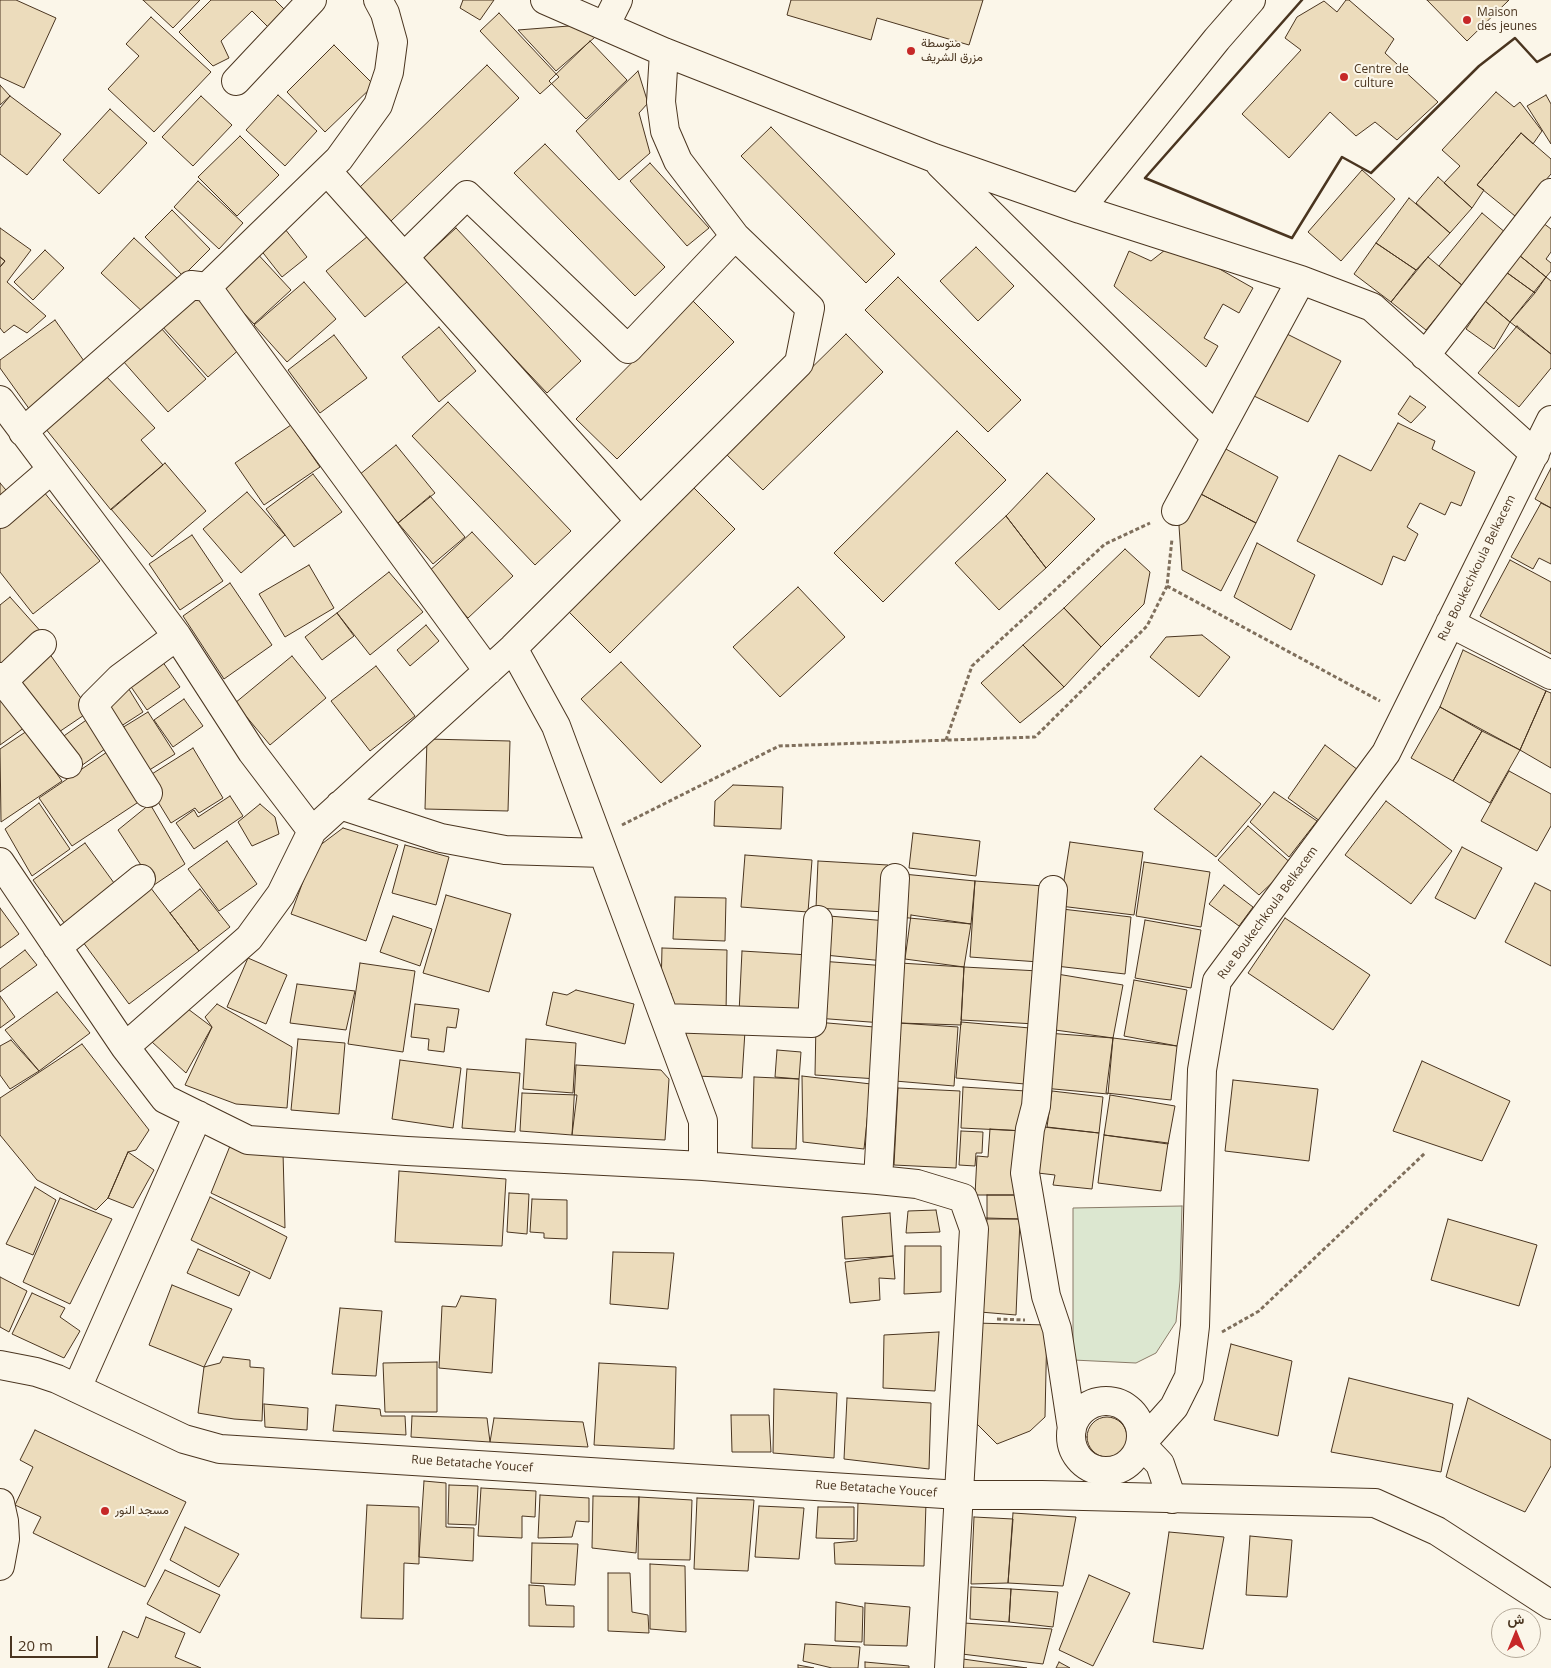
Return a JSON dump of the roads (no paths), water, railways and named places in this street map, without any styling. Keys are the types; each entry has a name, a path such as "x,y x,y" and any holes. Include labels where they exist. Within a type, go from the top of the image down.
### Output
{"street":[{"path":"236,80 312,0"},
{"path":"207,287 339,159 378,105 389,72 393,42 385,13 378,0"},
{"path":"545,0 664,52 934,158 1080,210 1301,280 1372,307 1534,454"},
{"path":"605,26 618,0"},
{"path":"1080,210 1251,0"},
{"path":"125,1047 249,938 281,894 312,831 512,648 799,363 810,308 735,236 678,161 665,131 662,102 664,52"},
{"path":"934,158 1216,437"},
{"path":"327,171 640,521"},
{"path":"1425,356 1551,193"},
{"path":"404,257 467,195 628,349 735,236"},
{"path":"1176,511 1301,280"},
{"path":"23,432 191,285 207,287 488,671"},
{"path":"0,400 177,636 252,752 312,831"},
{"name":"Rue Boukechkoula Belkacem","path":"1141,1444 1174,1407 1189,1377 1194,1326 1202,1070 1216,981 1386,753 1551,420"},
{"path":"0,514 52,470"},
{"path":"1450,623 1551,675"},
{"path":"148,793 93,705 120,678 177,636"},
{"path":"42,644 2,679 68,764"},
{"path":"512,648 556,726 703,1121 703,1166"},
{"path":"340,805 441,838 505,850 601,846"},
{"path":"0,862 125,1047 166,1100 248,1140 407,1151 703,1166 878,1180 917,1184 963,1198 974,1229 949,1668"},
{"path":"878,1180 895,878"},
{"path":"57,947 141,879"},
{"path":"1053,890 1036,1106 1030,1129 1026,1173 1046,1296 1056,1328 1072,1429 1071,1439 1074,1449 1086,1465 1104,1472"},
{"path":"665,1018 812,1023 818,920"},
{"path":"77,1388 198,1115"},
{"name":"Rue Betatache Youcef","path":"0,1365 36,1372 77,1388 184,1439 220,1449 960,1495 1042,1495 1374,1503 1437,1531 1551,1605"},
{"path":"1042,1495 1078,1484 1104,1472 1124,1467 1138,1453 1141,1444 1142,1431 1138,1419 1130,1410 1119,1403 1108,1401 1096,1402 1090,1405 1077,1417 1072,1429"},
{"path":"1141,1444 1160,1464 1172,1498"},
{"path":"0,1503 4,1520 5,1539 0,1566"}],"place":[{"name":"Maison des jeunes","path":"1467,20"},
{"name":"متوسطة مزرق الشريف","path":"911,51"},
{"name":"Centre de culture","path":"1344,77"},
{"name":"مسجد النور","path":"105,1511"}]}
